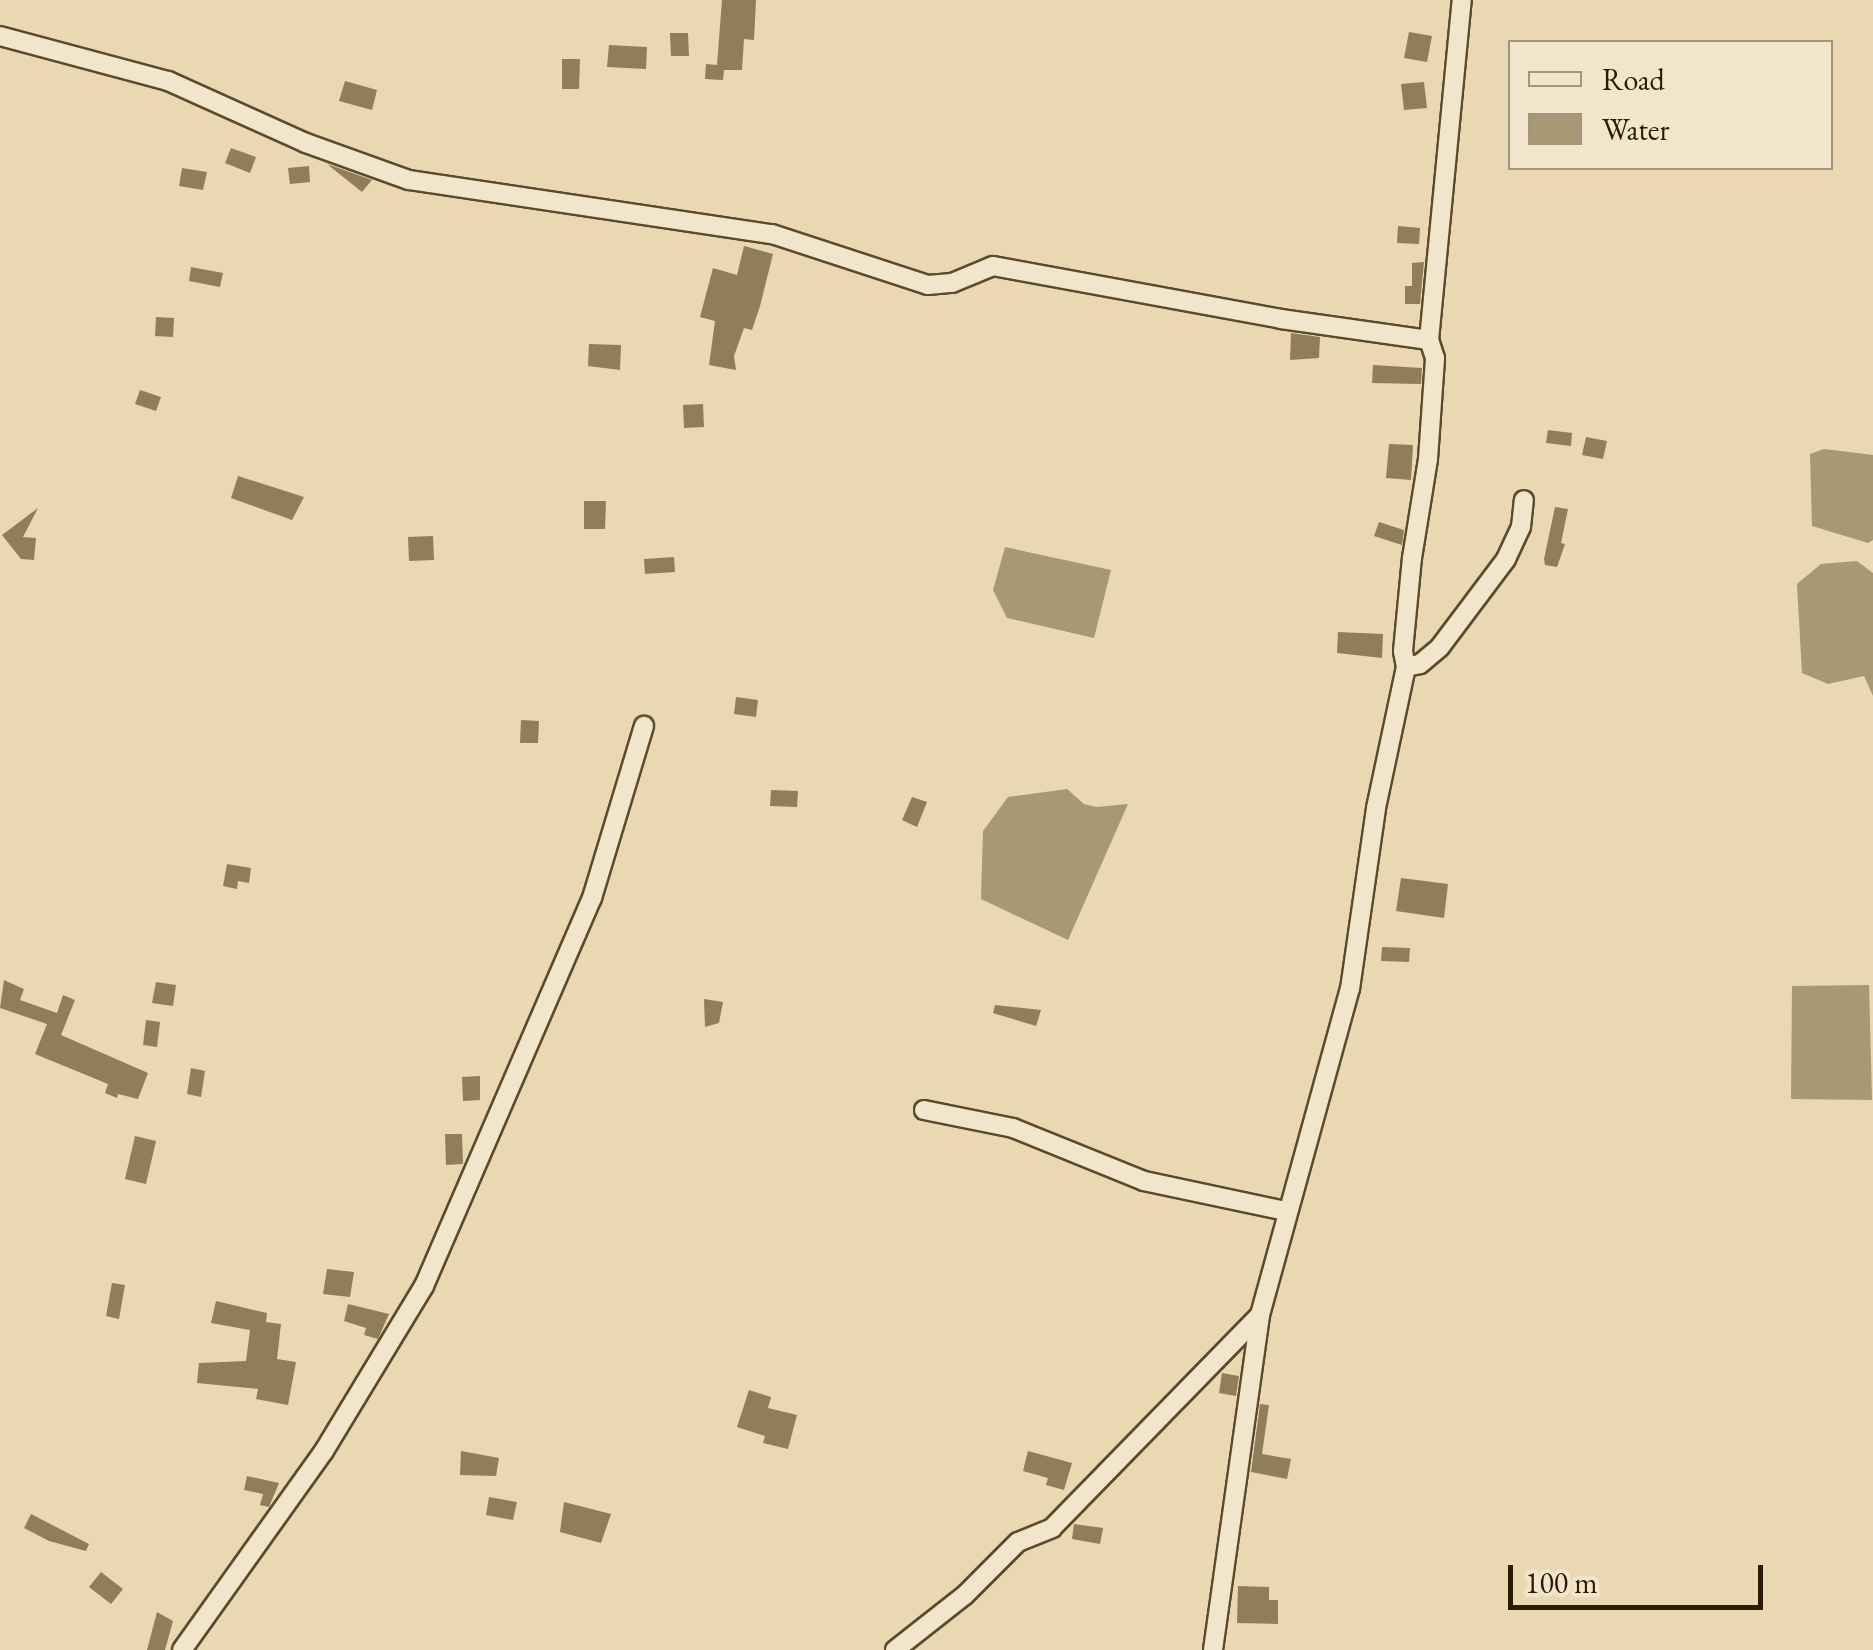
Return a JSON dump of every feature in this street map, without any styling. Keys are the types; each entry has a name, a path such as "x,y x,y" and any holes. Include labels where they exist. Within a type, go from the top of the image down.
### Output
{"street":[{"path":"894,1650 965,1595 1018,1542 1052,1528 1265,1309 1285,1211 1350,989 1376,808 1406,668 1403,651 1435,358 1429,340 1462,0"},
{"path":"0,36 168,81 306,143 409,180 772,234 928,284 952,283 993,266 1262,316 1429,340"},
{"path":"1406,668 1420,664 1440,646 1506,560 1521,527 1524,500"},
{"path":"182,1650 324,1451 424,1286 592,898 644,726"},
{"path":"924,1110 1013,1128 1144,1181 1285,1211"},
{"path":"1213,1650 1260,1316"}],"water":[{"path":"1824,449 1873,455 1873,540 1868,543 1812,526 1810,454"},
{"path":"1005,547 1111,570 1094,638 1007,618 993,590"},
{"path":"1857,561 1873,573 1873,696 1864,676 1828,684 1802,673 1797,584 1821,564"},
{"path":"1067,789 1084,804 1096,807 1128,804 1068,940 981,899 983,831 1008,797"},
{"path":"1869,985 1872,1100 1791,1099 1792,986"}],"building":[{"path":"722,0 756,0 754,40 744,39 742,70 724,70 723,80 705,79 706,64 717,65"},
{"path":"1409,32 1432,36 1427,62 1404,58"},
{"path":"670,33 688,33 689,56 671,56"},
{"path":"609,45 647,47 646,69 607,67"},
{"path":"562,59 580,59 579,89 562,89"},
{"path":"345,81 377,90 372,110 339,101"},
{"path":"1424,82 1427,108 1404,110 1401,84"},
{"path":"231,148 256,157 250,173 225,163"},
{"path":"327,164 330,165 372,180 362,192"},
{"path":"309,166 310,182 290,184 288,168"},
{"path":"182,168 207,172 203,190 179,186"},
{"path":"1398,226 1420,228 1419,244 1397,243"},
{"path":"744,246 773,254 752,330 744,328 734,356 736,370 709,365 715,321 700,317 713,268 737,275"},
{"path":"1424,262 1420,304 1405,304 1405,286 1412,286 1412,263"},
{"path":"191,267 223,273 220,287 189,281"},
{"path":"156,317 174,318 173,337 155,336"},
{"path":"1291,333 1320,337 1319,358 1290,360"},
{"path":"589,344 621,345 620,370 588,366"},
{"path":"1373,365 1422,368 1421,384 1372,383"},
{"path":"140,390 161,397 156,411 135,404"},
{"path":"703,404 704,427 684,428 683,405"},
{"path":"1548,430 1572,433 1571,446 1546,443"},
{"path":"1586,437 1607,441 1603,459 1582,455"},
{"path":"1389,444 1413,445 1411,480 1386,478"},
{"path":"238,476 304,497 292,520 231,498"},
{"path":"584,501 606,501 605,529 584,529"},
{"path":"1555,507 1568,509 1561,543 1565,544 1557,567 1545,565 1544,559"},
{"path":"38,508 23,537 36,538 34,560 21,559 2,535"},
{"path":"1379,522 1404,530 1402,545 1374,536"},
{"path":"433,536 434,560 409,561 408,537"},
{"path":"674,557 675,572 645,574 644,559"},
{"path":"1338,632 1383,634 1382,658 1337,653"},
{"path":"736,697 758,700 756,717 734,714"},
{"path":"521,720 539,721 538,743 520,743"},
{"path":"771,790 798,791 797,807 770,806"},
{"path":"912,797 927,802 917,827 902,820"},
{"path":"227,864 251,868 249,883 238,881 237,889 223,886"},
{"path":"1401,878 1448,884 1444,918 1396,911"},
{"path":"1382,947 1410,948 1409,962 1381,961"},
{"path":"4,980 24,989 20,1000 57,1013 63,995 75,1000 61,1035 148,1073 138,1099 105,1093 108,1084 35,1054 47,1024 0,1008"},
{"path":"156,982 176,985 173,1006 152,1003"},
{"path":"704,999 723,1002 719,1023 705,1027"},
{"path":"995,1005 1041,1010 1036,1026 993,1013"},
{"path":"146,1020 160,1022 157,1047 143,1045"},
{"path":"191,1068 205,1071 201,1097 187,1094"},
{"path":"480,1076 480,1100 463,1101 462,1077"},
{"path":"445,1134 462,1134 463,1164 446,1165"},
{"path":"135,1136 156,1141 146,1184 125,1179"},
{"path":"327,1269 354,1272 350,1297 323,1294"},
{"path":"112,1283 125,1285 119,1319 106,1316"},
{"path":"216,1301 267,1313 266,1322 281,1324 277,1359 296,1362 288,1405 256,1399 258,1389 197,1383 199,1363 246,1361 250,1330 211,1323"},
{"path":"348,1304 389,1314 378,1339 364,1335 366,1328 344,1321"},
{"path":"1222,1373 1239,1376 1236,1396 1219,1393"},
{"path":"749,1390 771,1397 768,1408 797,1415 788,1449 763,1443 765,1436 737,1427"},
{"path":"1260,1404 1269,1405 1262,1454 1291,1459 1287,1479 1251,1472"},
{"path":"461,1451 499,1458 496,1476 460,1475"},
{"path":"1028,1451 1072,1463 1064,1490 1046,1485 1048,1478 1023,1471"},
{"path":"247,1476 279,1483 269,1507 260,1505 263,1494 244,1490"},
{"path":"489,1497 517,1502 513,1520 486,1515"},
{"path":"564,1502 611,1514 601,1543 560,1532"},
{"path":"31,1514 89,1544 86,1551 49,1541 24,1528"},
{"path":"1074,1524 1103,1528 1100,1544 1072,1539"},
{"path":"101,1572 123,1589 111,1604 89,1587"},
{"path":"1238,1586 1269,1587 1269,1600 1278,1600 1278,1624 1237,1623"},
{"path":"157,1612 173,1621 165,1650 147,1650"}]}
